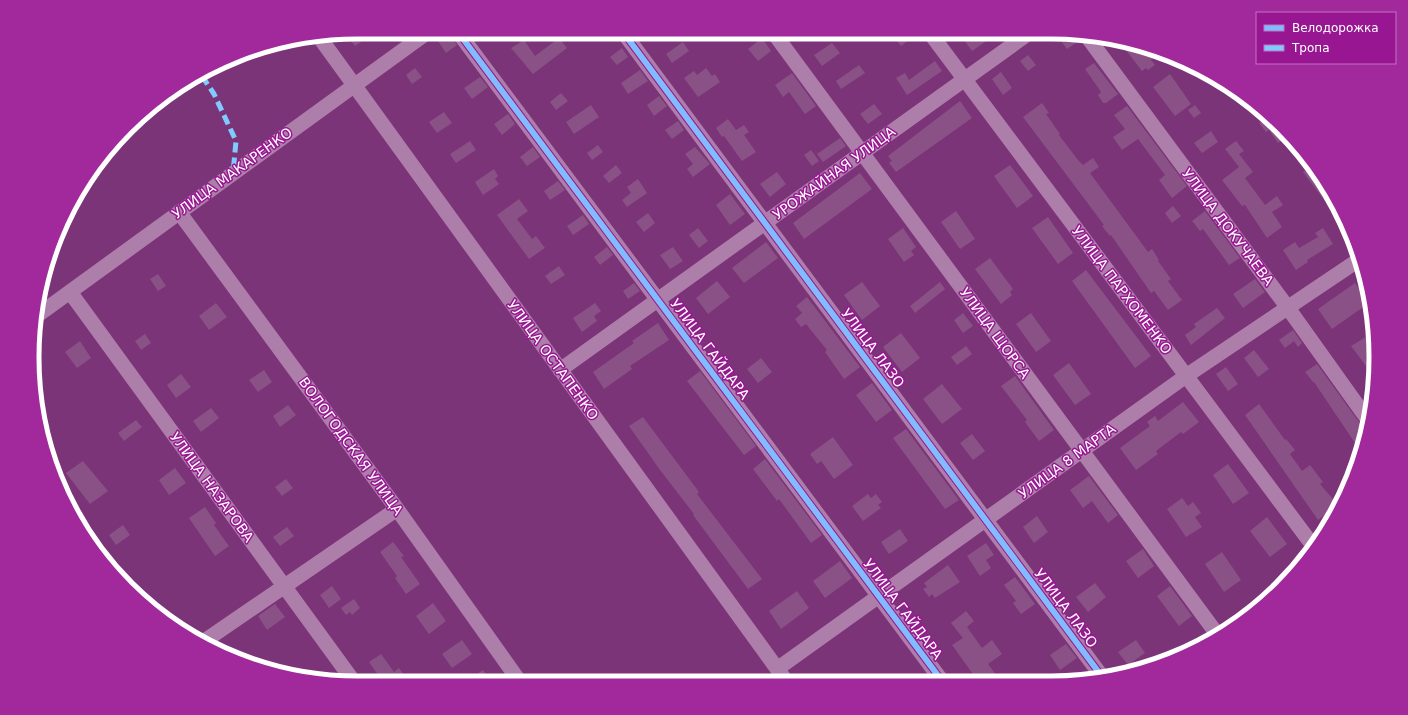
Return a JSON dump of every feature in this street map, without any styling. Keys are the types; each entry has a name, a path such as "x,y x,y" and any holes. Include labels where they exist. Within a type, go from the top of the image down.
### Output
{"street":[{"name":"УЛИЦА МАКАРЕНКО","path":"43,312 418,39"},
{"name":"УЛИЦА ГАЙДАРА","path":"463,39 938,676"},
{"name":"УЛИЦА ЛАЗО","path":"628,39 1099,672"},
{"name":"УЛИЦА ЩОРСА","path":"778,39 1214,630"},
{"name":"УЛИЦА ПАРХОМЕНКО","path":"935,39 1310,541"},
{"name":"УРОЖАЙНАЯ УЛИЦА","path":"560,370 1021,39"},
{"name":"УЛИЦА ОСТАПЕНКО","path":"322,41 782,676"},
{"name":"УЛИЦА ДОКУЧАЕВА","path":"1091,42 1288,308 1364,414"},
{"name":"ВОЛОГОДСКАЯ УЛИЦА","path":"178,212 398,509 516,676"},
{"name":"УЛИЦА 8 МАРТА","path":"777,669 1186,376 1354,263"},
{"name":"УЛИЦА НАЗАРОВА","path":"70,292 349,676"},
{"path":"208,638 398,509"}],"building":[{"path":"350,39 365,39 355,46"},
{"path":"441,39 453,39 457,45 446,53 438,41"},
{"path":"558,39 560,39 567,48 533,74 511,48 524,40 535,56"},
{"path":"763,39 771,51 758,61 748,49"},
{"path":"896,39 910,39 901,46"},
{"path":"963,39 989,39 972,51"},
{"path":"1063,40 1079,41 1067,49 1061,41"},
{"path":"683,42 689,51 672,63 666,54"},
{"path":"832,43 840,53 822,66 814,55"},
{"path":"622,48 628,57 617,65 610,57"},
{"path":"1124,48 1155,57 1151,60 1155,65 1148,70 1146,68 1142,71"},
{"path":"1028,55 1036,65 1028,71 1020,61"},
{"path":"935,61 942,71 907,95 896,78 905,73 909,80"},
{"path":"1094,63 1118,94 1106,103 1103,103 1098,95 1101,92 1085,69"},
{"path":"859,65 865,73 841,89 836,81"},
{"path":"415,68 422,77 412,84 406,75"},
{"path":"706,68 712,76 715,74 720,82 698,97 684,78 694,71 697,75"},
{"path":"640,70 648,81 628,94 621,83"},
{"path":"1001,72 1012,88 1003,95 992,79"},
{"path":"792,73 816,106 805,114 789,92 783,97 775,85"},
{"path":"1170,74 1191,104 1175,116 1153,87"},
{"path":"480,77 488,87 472,99 464,88"},
{"path":"561,93 568,101 556,110 550,102"},
{"path":"659,96 667,106 654,116 647,105"},
{"path":"960,101 972,118 896,172 889,163 892,161 888,156"},
{"path":"1042,103 1049,113 1046,114 1060,134 1059,135 1078,160 1083,165 1093,158 1099,167 1090,173 1148,252 1152,249 1159,260 1158,261 1171,279 1168,281 1182,300 1168,310 1154,291 1151,293 1111,235 1110,236 1102,226 1104,225 1023,117"},
{"path":"874,104 882,114 868,124 860,114"},
{"path":"591,105 599,117 574,134 566,122"},
{"path":"1195,105 1201,113 1194,118 1188,110"},
{"path":"1127,106 1187,186 1172,198 1159,180 1165,175 1138,139 1122,150 1113,137 1125,129 1114,115"},
{"path":"444,112 452,123 437,133 429,122"},
{"path":"508,114 515,124 502,135 494,124"},
{"path":"728,119 736,130 744,125 749,132 744,135 756,152 742,161 724,136 722,137 716,128"},
{"path":"1263,120 1283,140 1278,143 1269,130 1266,132 1259,123"},
{"path":"678,121 684,130 672,139 665,130"},
{"path":"1211,131 1218,142 1202,153 1194,143"},
{"path":"840,138 846,146 823,162 817,154"},
{"path":"470,141 476,150 456,163 450,154"},
{"path":"1236,141 1244,151 1239,154 1253,172 1245,178 1265,205 1277,196 1283,205 1272,212 1282,227 1267,238 1245,205 1242,206 1222,180 1239,167 1225,149"},
{"path":"598,145 603,152 592,160 587,153"},
{"path":"533,147 540,157 527,166 520,157"},
{"path":"695,147 710,164 693,177 687,169 693,164 685,154"},
{"path":"811,150 819,161 812,166 804,155"},
{"path":"616,165 622,173 609,183 603,176"},
{"path":"1010,165 1033,196 1017,208 994,176"},
{"path":"494,169 498,176 495,179 499,184 483,195 475,182"},
{"path":"1306,169 1327,200 1325,201 1303,172"},
{"path":"777,172 786,184 770,197 760,184"},
{"path":"860,173 872,189 804,239 793,223"},
{"path":"638,179 647,193 627,207 622,200 631,193 627,187"},
{"path":"558,181 565,190 550,200 544,191"},
{"path":"730,194 745,214 730,225 716,205"},
{"path":"519,199 528,211 517,219 532,239 536,236 545,248 529,259 497,215"},
{"path":"1173,206 1181,216 1172,223 1165,213"},
{"path":"956,211 975,239 960,249 941,222"},
{"path":"1205,211 1240,258 1229,265 1203,229 1200,231 1192,221"},
{"path":"648,213 655,223 644,232 636,222"},
{"path":"583,215 589,224 573,235 567,226"},
{"path":"1048,217 1073,253 1058,264 1032,228"},
{"path":"698,228 708,241 699,248 689,235"},
{"path":"903,228 916,247 911,251 914,255 904,262 888,239"},
{"path":"1323,228 1333,244 1307,260 1308,262 1296,270 1283,250 1295,242 1299,248 1318,237 1315,233"},
{"path":"766,242 778,258 744,283 732,268"},
{"path":"607,247 613,255 600,265 594,257"},
{"path":"673,247 683,261 670,269 660,255"},
{"path":"990,258 1013,289 1010,292 1012,295 1001,304 975,269"},
{"path":"559,266 565,275 551,284 545,276"},
{"path":"1086,270 1151,356 1135,368 1072,281"},
{"path":"158,274 166,286 158,291 150,279"},
{"path":"1255,279 1265,292 1243,308 1233,294"},
{"path":"717,281 730,297 708,314 696,298"},
{"path":"862,282 880,306 862,320 844,295"},
{"path":"940,282 945,289 915,313 910,306"},
{"path":"634,283 640,291 628,299 623,291"},
{"path":"1355,283 1363,294 1365,306 1332,329 1318,309"},
{"path":"807,297 860,367 844,379 825,352 827,350 806,324 801,327 795,319 802,313 796,306"},
{"path":"216,303 227,317 209,330 199,316"},
{"path":"595,303 601,311 594,316 597,321 582,332 573,318"},
{"path":"1217,308 1225,318 1191,345 1185,335 1196,327 1194,324"},
{"path":"963,313 973,326 963,333 954,320"},
{"path":"1031,313 1051,341 1036,352 1016,324"},
{"path":"658,323 669,340 630,366 632,369 604,389 593,372 634,343 632,341"},
{"path":"1293,330 1302,343 1298,347 1294,341 1285,348 1279,340"},
{"path":"901,333 920,358 902,372 883,347"},
{"path":"145,334 151,343 141,350 135,341"},
{"path":"1368,336 1368,369 1351,346"},
{"path":"80,341 91,358 77,368 65,352"},
{"path":"966,346 972,354 957,365 951,357"},
{"path":"1254,350 1269,369 1258,377 1244,358"},
{"path":"761,358 772,372 758,383 747,369"},
{"path":"1069,363 1091,394 1075,405 1053,375"},
{"path":"1317,364 1362,425 1356,445 1314,382 1305,372"},
{"path":"1226,367 1238,384 1228,391 1216,374"},
{"path":"264,370 272,382 258,392 249,380"},
{"path":"700,371 756,446 744,455 687,381"},
{"path":"181,374 191,387 176,398 167,385"},
{"path":"1015,376 1054,430 1039,441 1025,422 1027,420 1001,386"},
{"path":"872,383 892,410 876,422 856,395"},
{"path":"942,384 962,409 942,424 923,399"},
{"path":"1183,402 1199,422 1183,434 1181,432 1156,451 1158,454 1136,470 1120,448 1150,426 1147,422 1155,416 1158,421"},
{"path":"1259,404 1285,440 1286,439 1295,450 1290,454 1302,471 1310,465 1323,482 1320,484 1334,501 1329,512 1318,520 1245,415"},
{"path":"288,405 296,415 280,427 273,416"},
{"path":"211,408 219,418 201,432 193,421"},
{"path":"643,417 699,492 697,494 762,579 748,589 629,426"},
{"path":"136,420 142,427 124,441 118,433"},
{"path":"906,429 959,500 945,509 893,438"},
{"path":"972,434 985,451 973,460 960,443"},
{"path":"833,437 853,465 834,479 821,461 817,464 810,454"},
{"path":"765,459 822,535 811,543 779,499 777,501 753,469"},
{"path":"83,461 108,491 90,504 66,473"},
{"path":"1228,464 1249,493 1233,504 1213,475"},
{"path":"175,468 186,483 169,495 159,480"},
{"path":"1089,476 1118,515 1108,523 1092,501 1083,508 1070,490"},
{"path":"286,479 293,488 282,496 275,487"},
{"path":"868,494 871,498 876,494 882,502 878,505 881,508 863,521 852,506"},
{"path":"1182,498 1188,506 1193,502 1201,513 1195,517 1202,527 1186,537 1167,509"},
{"path":"205,507 216,523 214,525 229,546 215,556 189,518"},
{"path":"1037,516 1048,532 1034,543 1023,527"},
{"path":"1267,517 1287,544 1270,557 1250,531"},
{"path":"123,525 130,535 116,545 109,535"},
{"path":"287,527 294,536 280,546 273,537"},
{"path":"900,529 908,541 889,554 881,542"},
{"path":"393,542 404,556 401,557 420,584 406,594 395,578 397,576 380,552"},
{"path":"986,543 994,555 986,560 991,568 980,576 967,556"},
{"path":"1143,549 1154,566 1138,578 1126,561"},
{"path":"1222,552 1241,580 1224,592 1205,564"},
{"path":"840,561 852,578 825,598 813,581"},
{"path":"948,565 960,582 935,598 932,594 929,597 923,589 927,587 924,583"},
{"path":"1015,577 1035,604 1021,614 1013,603 1016,601 1004,585"},
{"path":"1095,583 1106,597 1088,612 1076,597"},
{"path":"332,586 341,599 329,608 320,595"},
{"path":"1170,586 1192,616 1179,626 1157,596"},
{"path":"797,591 809,608 781,629 769,611"},
{"path":"354,599 360,608 352,615 350,612 346,615 341,608"},
{"path":"433,603 446,621 429,634 416,616"},
{"path":"275,604 285,617 267,630 258,616"},
{"path":"966,611 974,621 967,627 982,648 992,640 1002,654 988,664 997,676 974,676 952,645 963,638 951,623"},
{"path":"462,640 472,654 452,668 442,654"},
{"path":"1136,640 1145,653 1128,665 1118,652"},
{"path":"1066,644 1077,658 1060,670 1050,655"},
{"path":"381,654 394,672 399,668 405,676 379,676 369,662"},
{"path":"483,670 487,676 474,676"}],"marked path":[{"path":"204,79 214,94 236,141 233,173"}],"cycle path":[{"path":"463,39 938,676"},
{"path":"628,39 1099,672"}]}
